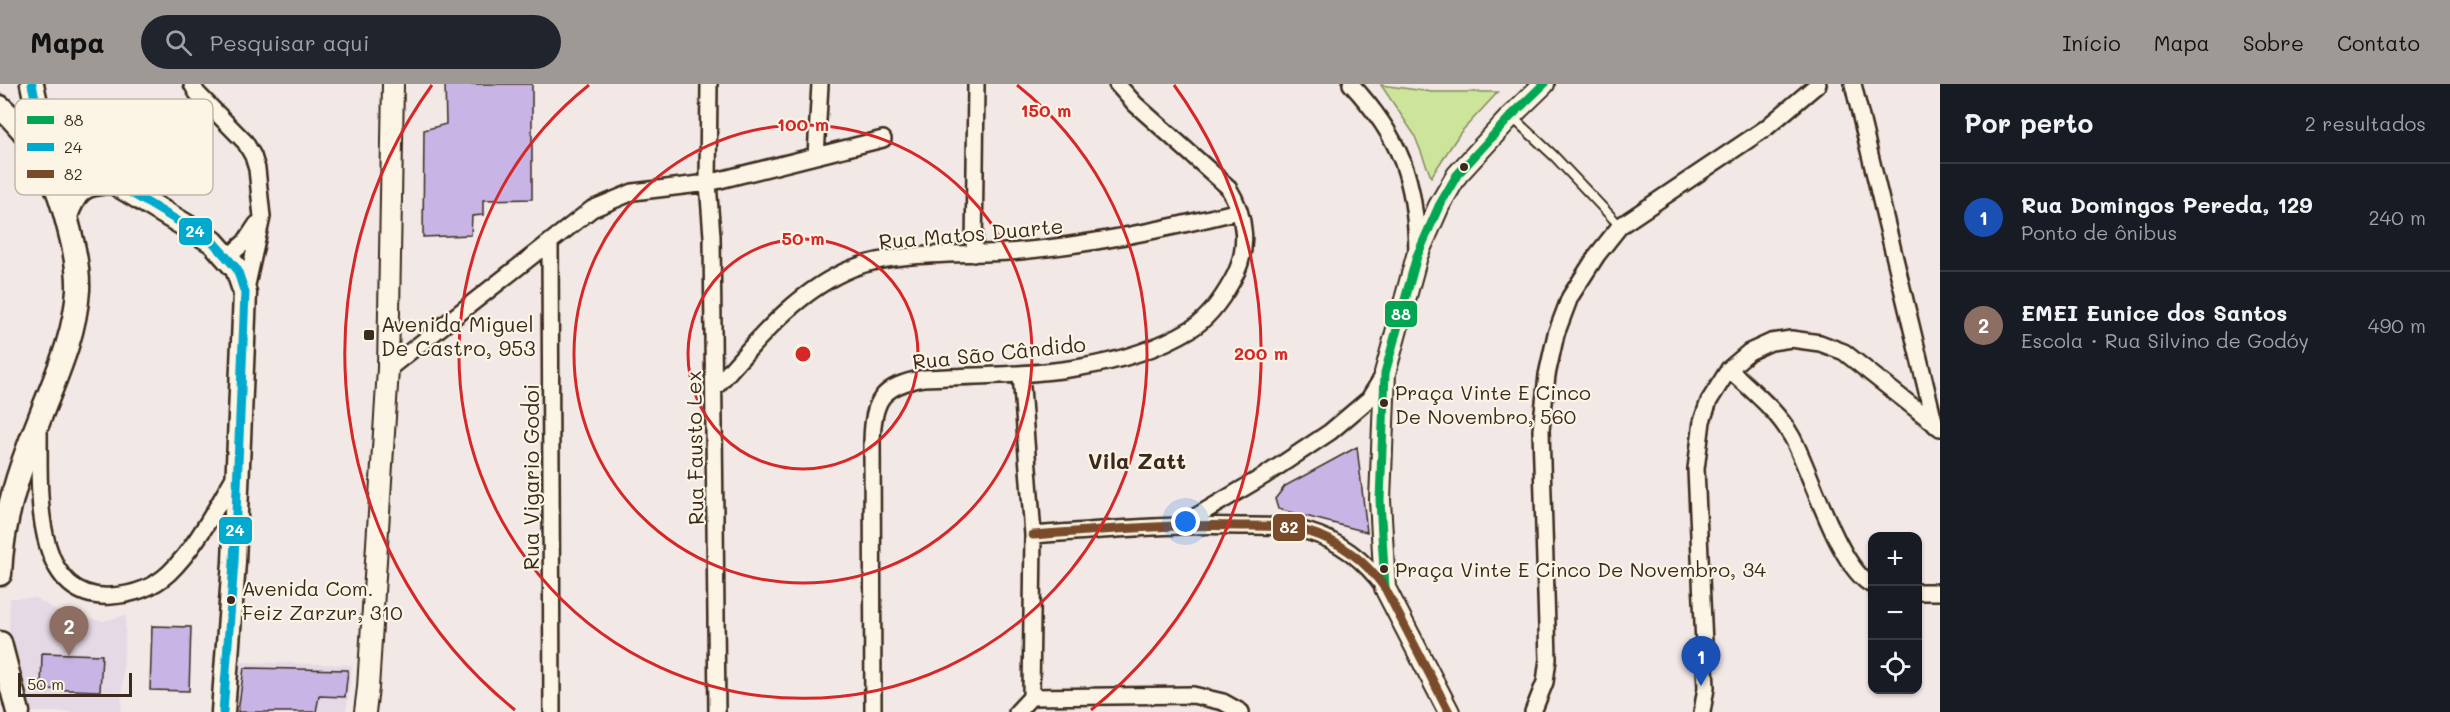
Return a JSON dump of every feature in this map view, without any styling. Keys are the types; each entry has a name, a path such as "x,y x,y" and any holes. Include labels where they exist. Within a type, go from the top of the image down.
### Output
{"main road":[{"path":"32,84 35,99"},
{"path":"0,107 15,122"},
{"path":"0,574 9,510 20,468 63,360 74,323 78,289 74,253 60,195"},
{"path":"66,216 71,200 76,195"},
{"path":"135,195 203,235 228,257 237,269 245,293 233,580 223,712"},
{"path":"0,643 18,712"}],"street":[{"path":"192,84 203,99"},
{"path":"364,712 369,678 388,369 393,84"},
{"name":"Rua Fausto Lex","path":"709,84 708,183 712,236 717,712"},
{"path":"816,156 820,84"},
{"path":"974,254 976,84"},
{"name":"Rua São Cândido","path":"873,712 872,442 874,410 886,393 909,381 924,378 1021,374 1104,363 1152,348 1192,328 1213,310 1238,272 1245,239 1244,224 1228,186 1135,104 1117,84"},
{"path":"1351,84 1383,124 1400,153 1413,197 1417,256"},
{"path":"1385,588 1380,500 1385,373 1417,256 1439,206 1457,175 1544,84"},
{"path":"1533,712 1545,682 1548,659 1541,430 1547,375 1556,334 1570,297 1597,255 1620,226 1766,128 1818,84"},
{"path":"1853,84 1937,427"},
{"path":"213,109 245,142 253,156 262,217 245,293"},
{"path":"388,369 592,209 612,200 653,188 708,183 883,140"},
{"name":"Rua Matos Duarte","path":"714,389 780,317 821,284 854,267 885,259 1070,246 1165,230 1239,211"},
{"path":"228,257 245,242 262,217"},
{"name":"Rua Vigario Godoi","path":"550,242 552,712"},
{"path":"1702,712 1706,688 1696,469 1702,421 1709,401 1729,369 1749,352 1771,342 1791,339 1820,343 1844,352 1937,427"},
{"path":"1729,369 1775,413 1791,436 1843,551 1857,573 1868,582"},
{"path":"1183,524 1330,432 1369,399 1385,373"},
{"path":"1017,712 1031,697 1033,535 1021,374"},
{"path":"39,418 43,531 53,564 66,581 85,592 104,596 126,595 153,585 168,574 190,550 237,473"},
{"path":"1033,535 1183,524 1276,527 1308,531 1331,540 1371,570 1385,588 1449,712"},
{"path":"1922,592 1940,592"},
{"path":"1031,697 1193,695 1223,702 1241,712"}],"lane":[{"path":"1511,116 1554,156 1620,226"}],"shaded area":[{"path":"10,598 36,598 62,614 104,621 126,615 121,712 32,712 26,700 9,641"},
{"path":"240,662 352,665 346,712 236,712"}],"green space":[{"path":"1381,85 1432,92 1498,92 1460,133 1431,177 1414,134"}],"building":[{"path":"445,84 532,84 532,199 483,200 483,215 472,216 471,235 423,237 424,130 446,124"},
{"path":"1357,447 1367,532 1278,509 1275,499 1285,486"},
{"path":"152,626 191,627 189,691 150,690"},
{"path":"42,653 102,655 100,691 41,689"},
{"path":"244,668 348,670 345,697 319,696 316,712 238,712"}],"transit line":[{"name":"24","path":"32,84 35,99"},
{"name":"88","path":"1385,588 1380,500 1385,373 1417,256 1439,206 1457,175 1544,84"},
{"name":"24","path":"135,195 213,242 237,269 245,293 234,562 223,712"},
{"name":"82","path":"1033,535 1136,528 1266,526 1301,530 1320,536 1342,547 1361,561 1385,588 1449,712"}],"place":[{"name":"Avenida Miguel De Castro, 953","path":"369,335"},
{"name":"Praça Vinte E Cinco De Novembro, 560","path":"1384,403"},
{"name":"Praça Vinte E Cinco De Novembro, 34","path":"1384,569"},
{"name":"Avenida Com. Feiz Zarzur, 310","path":"231,600"},
{"name":"EMEI Eunice dos Santos","path":"69,656"},
{"name":"Rua Domingos Pereda, 129","path":"1701,686"}],"district":[{"name":"Vila Zatt","path":"1137,460"}]}
